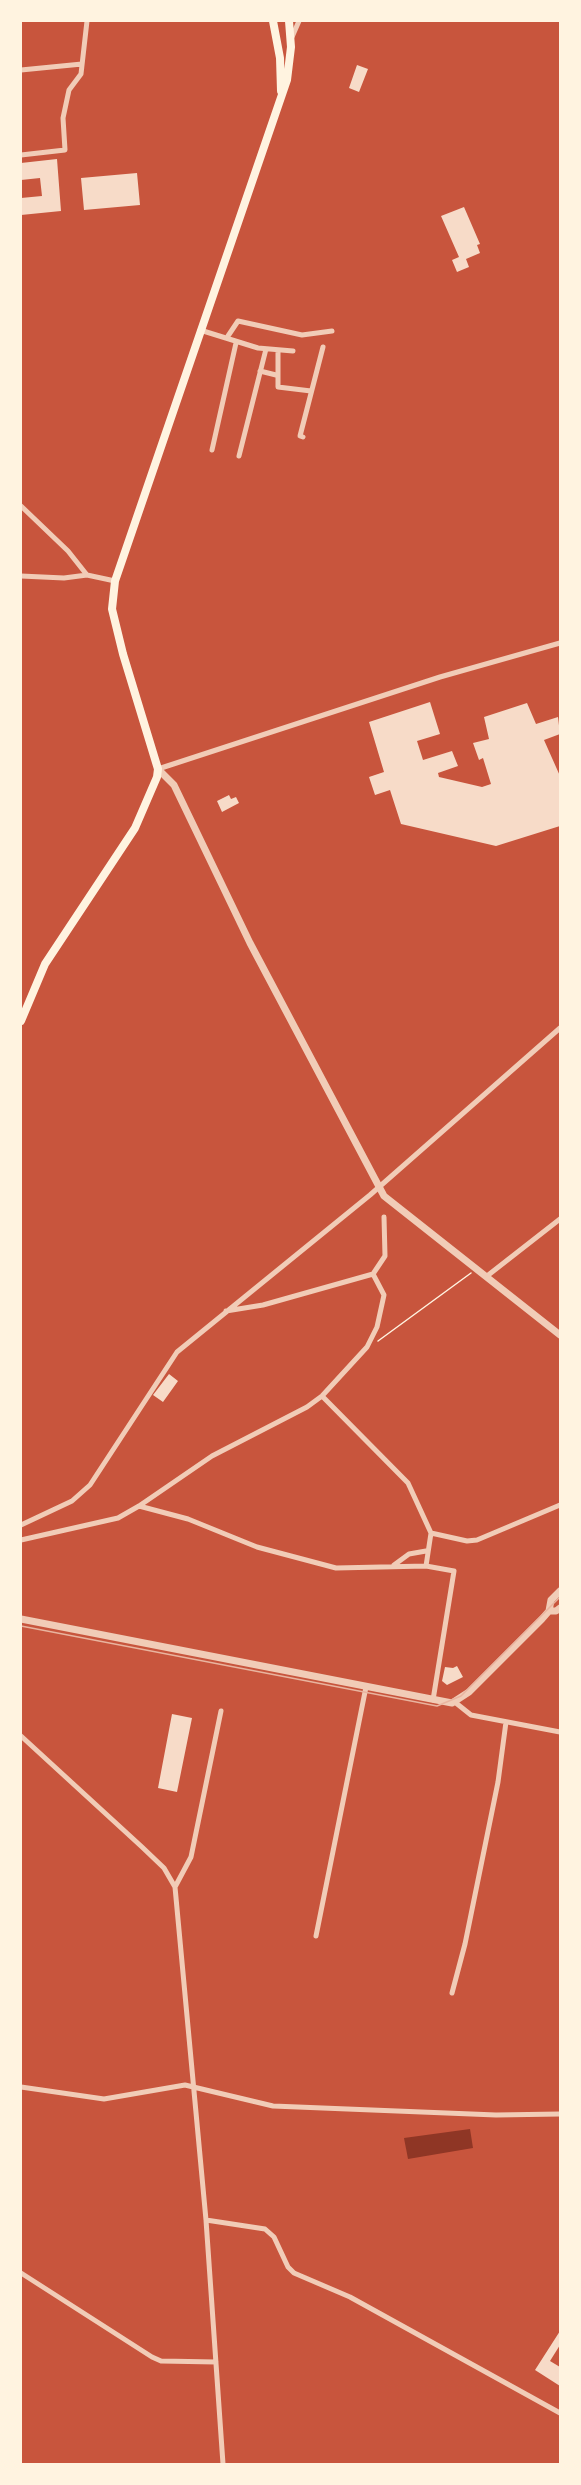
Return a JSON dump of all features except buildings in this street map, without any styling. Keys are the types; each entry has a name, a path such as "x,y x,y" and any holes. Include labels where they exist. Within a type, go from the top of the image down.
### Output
{"main road":[{"path":"273,21 280,58 281,96"},
{"path":"21,1021 45,964 135,828 154,789 158,769 115,622 112,604 114,581 281,96 290,60 292,37 289,21"}],"street":[{"path":"21,155 65,150 63,118 69,90 81,74 87,21"},
{"path":"292,37 299,21"},
{"path":"21,70 82,64"},
{"path":"228,336 238,321 302,335 332,331"},
{"path":"200,330 228,336 237,343 278,351 293,351"},
{"path":"212,450 237,343"},
{"path":"303,437 300,436 323,347"},
{"path":"239,456 266,348"},
{"path":"278,351 276,375 278,387 311,391"},
{"path":"260,371 276,375"},
{"path":"21,506 68,551 87,575"},
{"path":"21,576 64,578 87,575 114,581"},
{"path":"560,643 440,677 158,769 179,795 261,964 378,1188 398,1209 560,1335"},
{"path":"21,1525 72,1501 90,1485 128,1425 175,1359 177,1352 378,1188 560,1028"},
{"path":"225,1311 263,1305 373,1274 385,1256 384,1217"},
{"path":"487,1276 560,1219"},
{"path":"21,1540 118,1518 212,1456 293,1415 322,1396 367,1347 377,1328 384,1295 373,1274"},
{"path":"322,1396 408,1483 431,1533 426,1551 426,1566"},
{"path":"431,1533 467,1541 477,1540 560,1505"},
{"path":"139,1506 188,1519 257,1547 336,1568 426,1566 454,1571 434,1700"},
{"path":"393,1566 409,1554 426,1551"},
{"path":"456,1703 487,1675 549,1611 551,1600 560,1591"},
{"path":"549,1611 556,1611 560,1608"},
{"path":"21,1619 456,1703 471,1714 560,1732"},
{"path":"316,1936 366,1687"},
{"path":"175,1887 191,1857 222,1711"},
{"path":"452,1993 465,1944 498,1782 506,1722"},
{"path":"21,1736 164,1868 175,1887 206,2220 224,2464"},
{"path":"21,2087 104,2099 177,2085 273,2106 496,2115 560,2114"},
{"path":"206,2220 265,2229 274,2237 288,2267 294,2273 350,2297 560,2413"},
{"path":"21,2273 161,2361 216,2362"}],"path":[{"path":"367,1347 473,1272"}],"shaded area":[{"path":"470,2129 473,2148 408,2159 404,2138"}],"tram line":[{"path":"21,1626 437,1706 461,1696 560,1597"}]}
